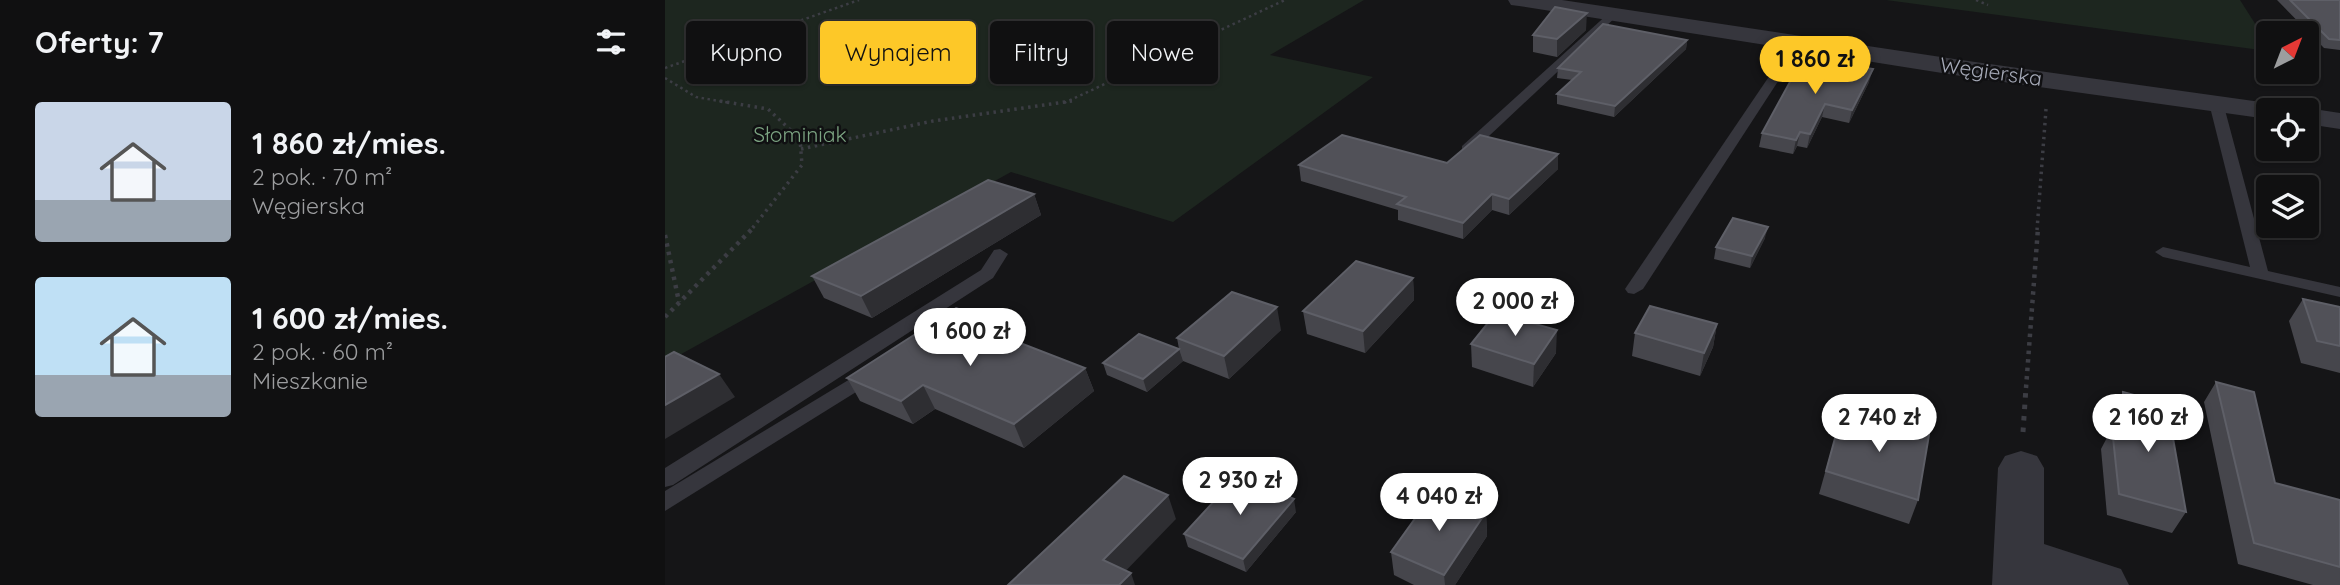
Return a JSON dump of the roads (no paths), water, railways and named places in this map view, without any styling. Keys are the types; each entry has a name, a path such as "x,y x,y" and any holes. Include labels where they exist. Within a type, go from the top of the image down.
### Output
{"street":[{"name":"Węgierska","path":"1519,0 2256,109"},
{"path":"2319,118 2340,121"},
{"path":"2021,468 2018,571 2103,585"}],"lane":[{"path":"1467,149 1614,14"},
{"path":"1634,289 1797,43"},
{"path":"2215,103 2261,275"},
{"path":"2162,252 2340,292"},
{"path":"665,479 988,274 1000,254"},
{"path":"665,502 884,366"}],"park label":[{"name":"Słominiak","path":"800,134"}]}
